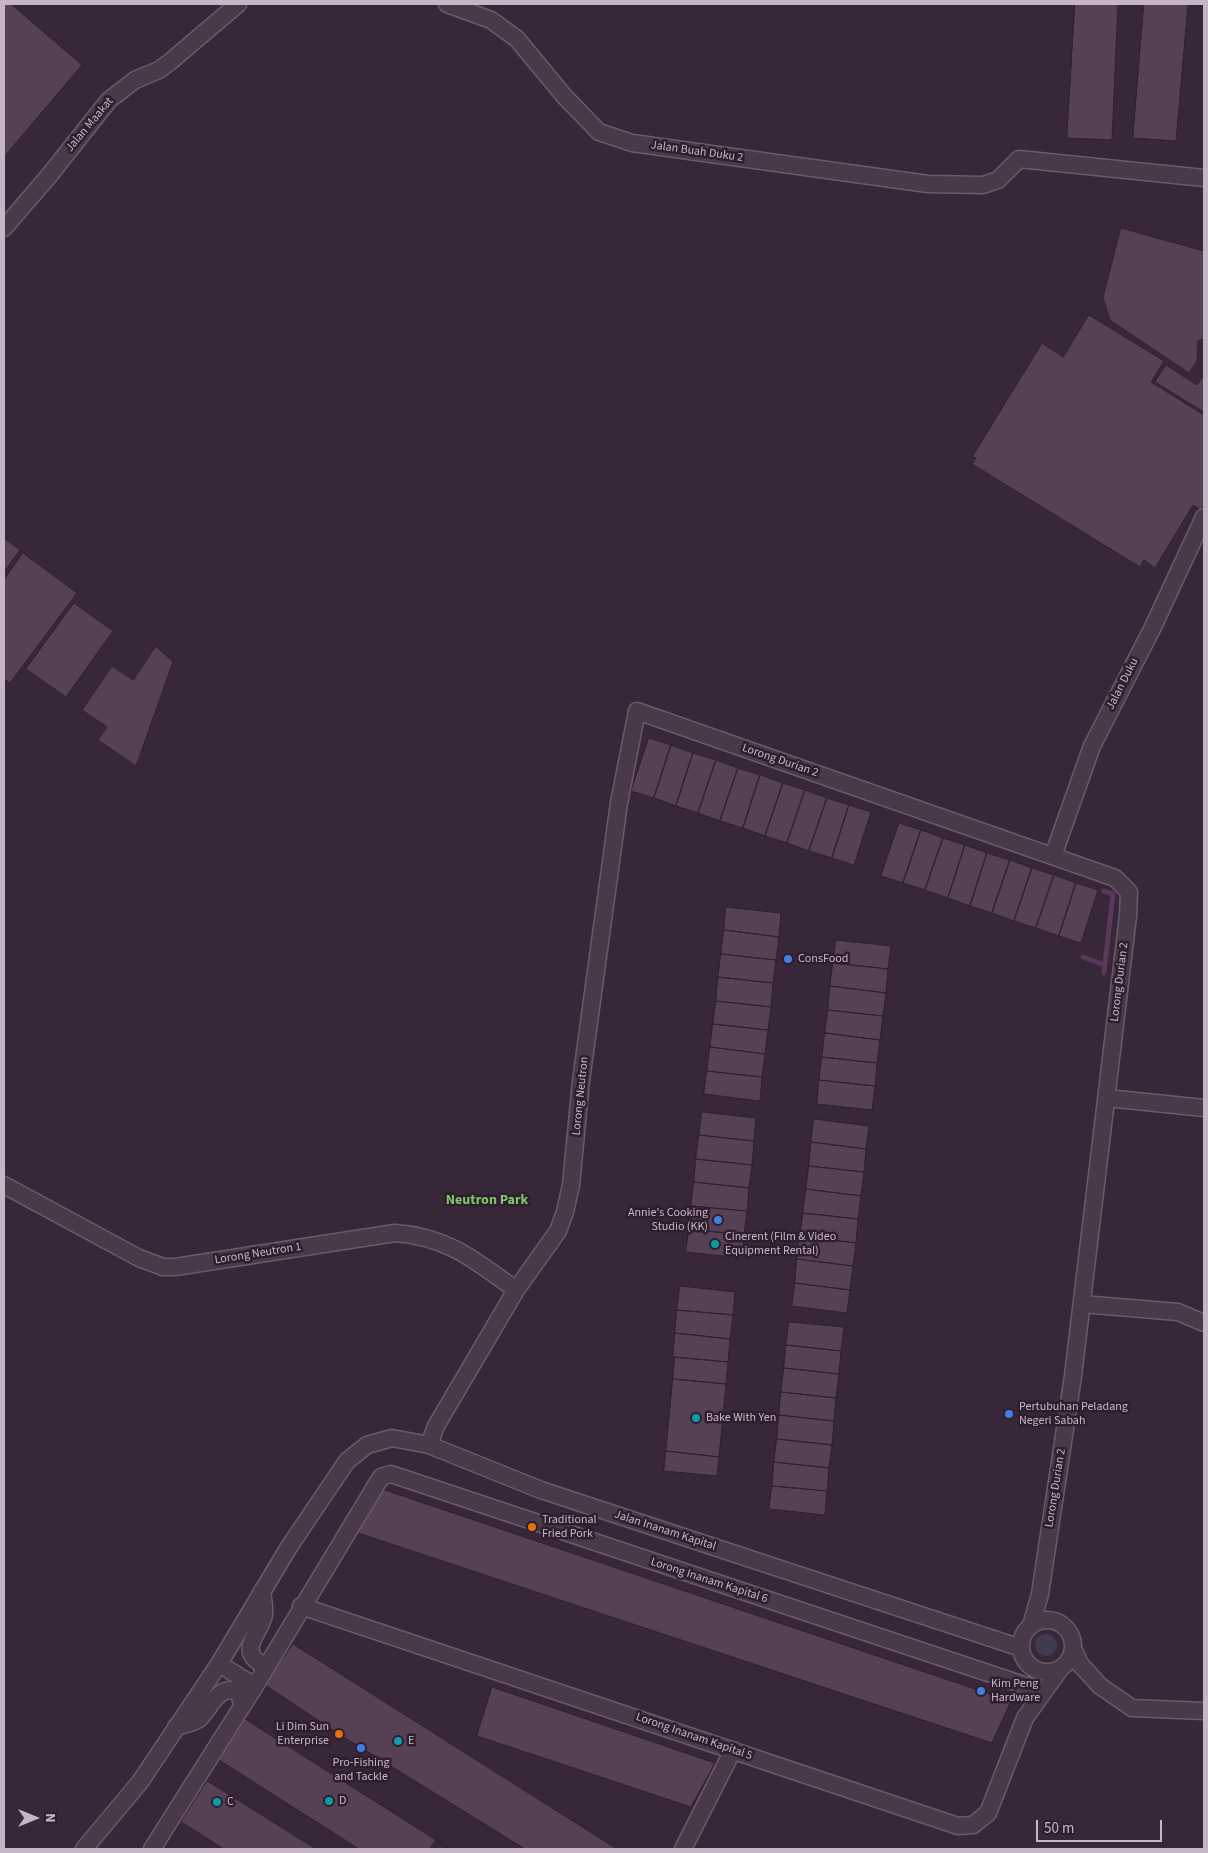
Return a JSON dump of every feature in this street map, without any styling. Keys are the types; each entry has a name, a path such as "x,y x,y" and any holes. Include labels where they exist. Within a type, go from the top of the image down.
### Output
{"street":[{"name":"Jalan Maakat","path":"4,228 48,177 109,100 135,80 159,70 238,4"},
{"name":"Jalan Buah Duku 2","path":"455,5 490,20 517,39 566,97 599,132 632,143 928,184 983,185 998,180 1019,160 1204,178"},
{"name":"Jalan Duku","path":"1053,856 1092,746 1153,627 1204,517"},
{"name":"Lorong Durian 2","path":"637,711 1115,878 1129,892 1074,1376 1040,1594 1031,1626"},
{"name":"Lorong Neutron","path":"429,1445 436,1426 516,1290 558,1231 569,1196 582,1081 619,803 637,711"},
{"path":"1107,1098 1204,1108"},
{"name":"Lorong Neutron 1","path":"4,1185 139,1258 163,1267 175,1267 396,1233 428,1237 467,1253 516,1290"},
{"path":"1082,1304 1178,1312 1204,1323"},
{"name":"Jalan Inanam Kapital","path":"84,1849 140,1782 219,1664 262,1591 347,1461 367,1445 392,1438 429,1445 541,1490 1021,1648"},
{"name":"Lorong Inanam Kapital 6","path":"301,1606 381,1477 391,1474 1028,1686"},
{"path":"262,1591 264,1616 254,1634 251,1650 259,1663 266,1666"},
{"path":"1040,1594 1068,1631 1080,1664 1100,1686 1132,1708 1204,1711"},
{"path":"152,1849 255,1686 301,1606"},
{"name":"Lorong Inanam Kapital 5","path":"301,1606 958,1826 973,1825 988,1813 1025,1718 1060,1669"},
{"path":"1068,1631 1055,1622 1038,1622 1026,1632 1021,1648 1028,1664 1043,1672 1060,1669 1066,1664 1073,1648"},
{"path":"219,1664 255,1686"},
{"name":"Lorong Inanam Kapital 5","path":"1025,1718 1028,1664"},
{"path":"176,1727 198,1720 218,1694 226,1690 239,1692 242,1706"},
{"path":"683,1849 733,1750"}],"shaded area":[{"path":"1046,1634 1054,1637 1057,1645 1054,1653 1046,1656 1038,1653 1035,1645 1038,1637"}],"building":[{"path":"4,4 11,4 82,65 4,157"},
{"path":"1075,4 1118,4 1112,140 1067,138"},
{"path":"1144,4 1188,4 1176,141 1133,138"},
{"path":"1121,228 1204,251 1204,339 1198,341 1197,361 1189,373 1110,320 1103,298"},
{"path":"1089,315 1164,361 1151,382 1204,415 1204,504 1201,510 1193,505 1155,568 1144,560 1140,567 972,464 976,458 972,457 1042,343 1063,357"},
{"path":"1166,365 1197,385 1204,374 1204,412 1155,382"},
{"path":"4,538 20,550 4,572"},
{"path":"23,553 77,593 10,683 4,679 4,580"},
{"path":"74,603 113,631 66,697 26,669"},
{"path":"156,646 173,662 136,766 98,740 107,727 82,710 112,666 133,680"},
{"path":"649,738 671,745 654,798 631,791"},
{"path":"671,745 693,753 676,806 654,798"},
{"path":"693,753 716,760 698,813 676,806"},
{"path":"716,760 738,768 720,821 698,813"},
{"path":"738,768 760,775 743,828 720,821"},
{"path":"760,775 783,783 765,836 743,828"},
{"path":"783,783 805,790 787,843 765,836"},
{"path":"805,790 827,798 809,851 787,843"},
{"path":"827,798 849,805 832,858 809,851"},
{"path":"849,805 871,812 854,865 832,858"},
{"path":"899,823 921,830 903,883 881,876"},
{"path":"921,830 943,838 925,890 903,883"},
{"path":"943,838 965,845 948,898 925,890"},
{"path":"965,845 987,853 970,906 948,898"},
{"path":"987,853 1010,860 992,913 970,906"},
{"path":"1010,860 1032,868 1014,921 992,913"},
{"path":"1032,868 1054,875 1036,928 1014,921"},
{"path":"1054,875 1076,883 1059,936 1036,928"},
{"path":"1076,883 1098,890 1081,943 1059,936"},
{"path":"726,907 781,913 779,937 724,930"},
{"path":"724,930 779,937 776,960 721,954"},
{"path":"836,940 891,946 888,969 833,963"},
{"path":"721,954 776,960 773,983 718,977"},
{"path":"833,963 888,969 886,993 830,986"},
{"path":"718,977 773,983 771,1007 716,1001"},
{"path":"830,986 886,993 883,1016 828,1010"},
{"path":"716,1001 771,1007 768,1030 713,1024"},
{"path":"828,1010 883,1016 880,1040 825,1033"},
{"path":"713,1024 768,1030 765,1054 710,1047"},
{"path":"825,1033 880,1040 877,1063 822,1057"},
{"path":"710,1047 765,1054 762,1077 707,1071"},
{"path":"822,1057 877,1063 875,1086 819,1080"},
{"path":"707,1071 762,1077 760,1101 704,1094"},
{"path":"819,1080 875,1086 872,1110 817,1104"},
{"path":"702,1112 756,1118 754,1141 699,1135"},
{"path":"814,1119 869,1126 866,1149 811,1142"},
{"path":"699,1135 754,1141 752,1165 696,1159"},
{"path":"811,1142 866,1149 864,1172 809,1166"},
{"path":"696,1159 752,1165 749,1188 694,1182"},
{"path":"809,1166 864,1172 861,1196 806,1189"},
{"path":"694,1182 749,1188 747,1211 691,1206"},
{"path":"806,1189 861,1196 858,1219 803,1213"},
{"name":"Annie's Cooking Studio (KK)","path":"691,1206 747,1211 744,1235 689,1229"},
{"path":"803,1213 858,1219 856,1243 800,1236"},
{"name":"Cinerent (Film & Video Equipment Rental)","path":"689,1229 744,1235 742,1258 686,1252"},
{"path":"800,1236 856,1243 853,1266 797,1259"},
{"path":"797,1259 853,1266 850,1290 795,1283"},
{"path":"795,1283 850,1290 847,1313 792,1306"},
{"path":"680,1286 735,1292 733,1315 677,1310"},
{"path":"677,1310 733,1315 730,1339 675,1333"},
{"path":"789,1322 844,1327 841,1351 786,1345"},
{"path":"675,1333 730,1339 728,1362 673,1357"},
{"path":"786,1345 841,1351 839,1374 784,1368"},
{"path":"675,1357 728,1362 726,1384 673,1379"},
{"path":"784,1368 839,1374 836,1398 781,1392"},
{"name":"Bake With Yen","path":"673,1379 726,1384 719,1457 666,1451"},
{"path":"781,1392 836,1398 834,1421 779,1415"},
{"path":"779,1415 834,1421 832,1445 777,1439"},
{"path":"777,1439 832,1445 829,1468 774,1462"},
{"path":"666,1451 719,1457 717,1476 664,1471"},
{"path":"774,1462 829,1468 827,1491 772,1486"},
{"path":"772,1486 827,1491 825,1515 769,1509"},
{"path":"379,1488 1011,1701 992,1743 352,1531"},
{"name":"E","path":"293,1644 617,1849 525,1849 339,1734 265,1685"},
{"path":"492,1687 715,1763 691,1807 477,1736"},
{"name":"D","path":"245,1719 450,1849 359,1849 219,1760"},
{"name":"C","path":"207,1781 316,1849 224,1849 181,1822"},
{"path":"436,1840 450,1849 430,1849"}],"waterway":[{"path":"1104,891 1113,894 1104,973"},
{"path":"1083,957 1105,965"}],"place":[{"name":"ConsFood","path":"788,959"},
{"name":"Annie's Cooking Studio (KK)","path":"718,1220"},
{"name":"Cinerent (Film & Video Equipment Rental)","path":"715,1244"},
{"name":"Pertubuhan Peladang Negeri Sabah","path":"1009,1414"},
{"name":"Bake With Yen","path":"696,1418"},
{"name":"Traditional Fried Pork","path":"532,1527"},
{"name":"Kim Peng Hardware","path":"981,1691"},
{"name":"Li Dim Sun Enterprise","path":"339,1734"},
{"name":"E","path":"398,1741"},
{"name":"Pro-Fishing and Tackle","path":"361,1748"},
{"name":"D","path":"329,1801"},
{"name":"C","path":"217,1802"}],"district":[{"name":"Neutron Park","path":"487,1201"}]}
